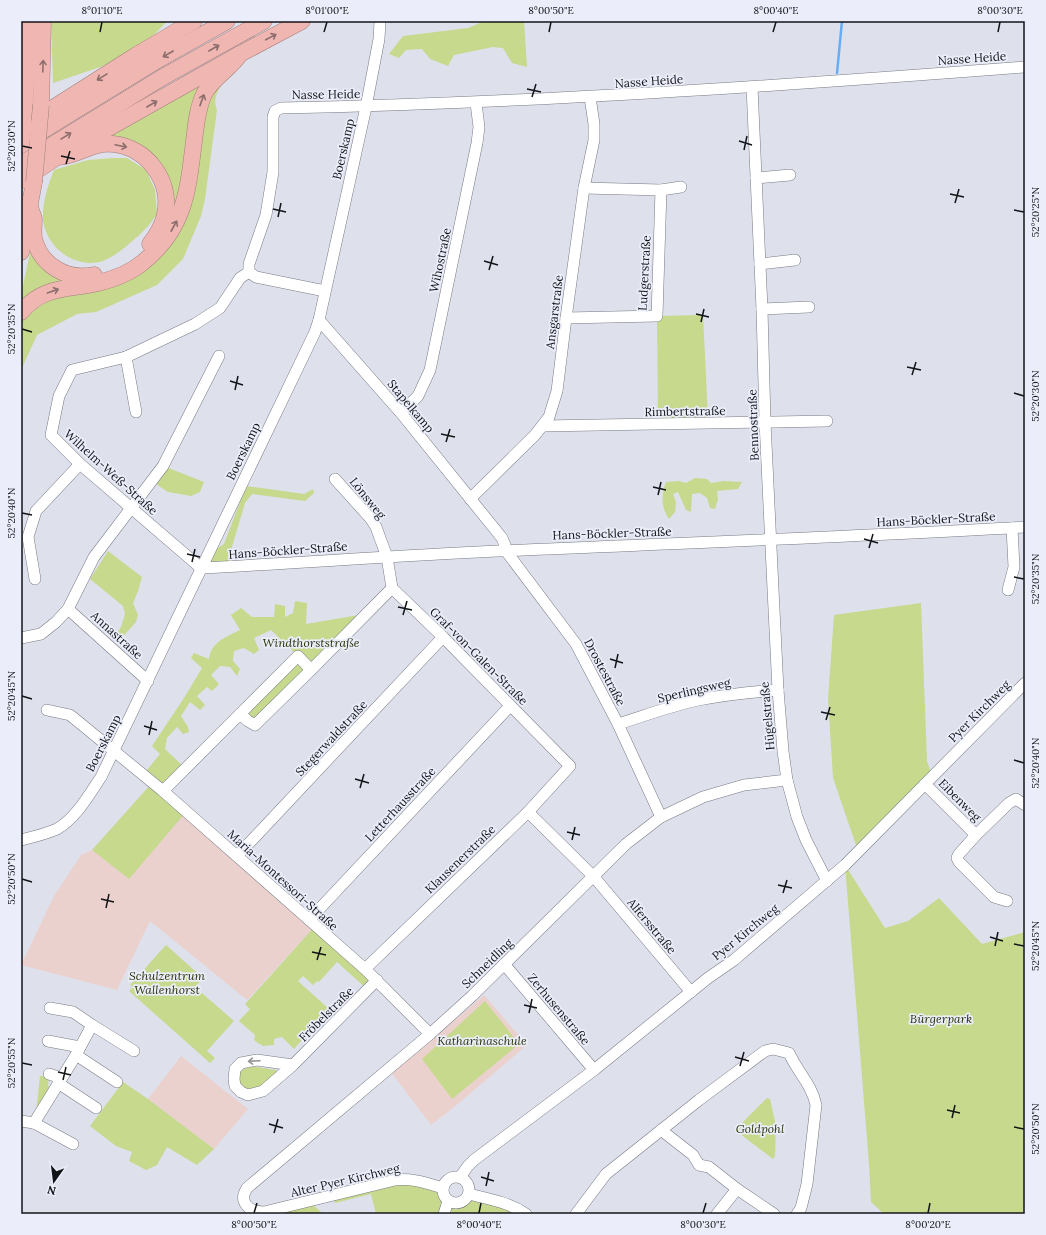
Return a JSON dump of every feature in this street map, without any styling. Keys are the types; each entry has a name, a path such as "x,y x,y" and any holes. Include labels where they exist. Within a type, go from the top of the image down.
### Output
{"highway":[{"path":"21,144 28,21"},
{"path":"43,21 41,105 27,182 30,207 34,220 34,237 38,250 45,261 56,269 67,274 91,276 119,267 132,260 148,247 163,223 166,212 164,186 158,173 150,162 134,149 123,145 111,144 89,147 66,157 57,158"},
{"path":"135,56 171,21"},
{"path":"22,121 194,21"},
{"path":"21,144 156,61 227,21"},
{"path":"21,164 163,77 264,21"},
{"path":"27,182 57,158 240,54 302,21"},
{"path":"21,312 36,299 48,292 98,283 128,273 141,264 162,244 172,229 185,201 189,185 197,121 204,94 212,82 235,62 240,54"},
{"path":"21,252 30,207"}],"street":[{"name":"Boerskamp","path":"22,838 46,833 67,822 84,802 101,777 315,332 319,320 366,107 379,39 380,21"},
{"name":"Nasse Heide","path":"249,272 249,264 266,215 273,172 273,117 275,111 281,108 366,107 590,97 1025,67"},
{"name":"Bennostraße","path":"752,87 771,540"},
{"name":"Ansgarstraße","path":"470,499 536,435 549,416 557,392 584,188 594,140 594,124 590,97"},
{"name":"Wihostraße","path":"401,413 418,396 430,370 477,143 479,127 476,103"},
{"path":"756,178 790,175"},
{"path":"584,188 661,190 681,187"},
{"name":"Ludgerstraße","path":"566,318 657,316 661,190"},
{"path":"760,264 795,260"},
{"path":"249,272 256,277 325,291"},
{"name":"Wilhelm-Weß-Straße","path":"201,568 80,464 51,435 59,396 72,370 126,357 194,324 220,308 240,278 249,272"},
{"path":"762,309 809,307"},
{"name":"Stapelkamp","path":"319,320 401,413 502,538 506,551"},
{"path":"21,638 41,634 56,622 68,609 94,557 163,466 220,356"},
{"path":"126,357 136,412"},
{"name":"Rimbertstraße","path":"543,426 827,421"},
{"path":"35,579 26,527 36,512 80,464"},
{"name":"Lönsweg","path":"335,479 371,518 387,556"},
{"name":"Hans-Böckler-Straße","path":"201,568 387,556 771,540 1025,527"},
{"path":"1008,590 1014,567 1012,528"},
{"name":"Hügelstraße","path":"771,540 778,690 787,780 797,816 806,840 827,881"},
{"name":"Drostestraße","path":"506,551 576,644 618,724 661,817"},
{"path":"240,714 255,725 392,588 387,556"},
{"name":"Graf-von-Galen-Straße","path":"392,588 443,637 570,766"},
{"name":"Annastraße","path":"68,609 148,680"},
{"name":"Stegerwaldstraße","path":"238,856 443,637"},
{"path":"163,791 298,656 311,670"},
{"name":"Pyer Kirchweg","path":"443,1188 444,1183 451,1177 460,1177 474,1160 594,1070 691,992 734,960 827,881 1024,688"},
{"name":"Sperlingsweg","path":"618,724 670,707 698,700 738,693 778,690"},
{"name":"Letterhausstraße","path":"309,920 510,706"},
{"name":"Maria-Montessori-Straße","path":"47,710 70,715 163,791 365,969 430,1034"},
{"name":"Klausenerstraße","path":"365,969 528,812 570,766"},
{"name":"Schneidling","path":"251,1212 244,1202 243,1196 247,1188 430,1034 594,877 626,844 661,817 710,795 744,785 787,780"},
{"name":"Eibenweg","path":"925,784 976,835"},
{"name":"Eibenweg","path":"1007,901 994,897 959,862 957,858 976,835 1009,803 1016,799 1025,805"},
{"name":"Alfersstraße","path":"528,812 594,877 691,992"},
{"name":"Zerhusenstraße","path":"504,964 594,1070"},
{"name":"Fröbelstraße","path":"293,1065 257,1060 241,1063 235,1069 235,1086 241,1092 248,1095 263,1091 293,1065 377,980"},
{"path":"50,1008 73,1012 134,1051"},
{"path":"34,1122 78,1051 92,1025"},
{"path":"48,1041 78,1051 117,1082"},
{"path":"576,1214 606,1174 765,1051 774,1049 789,1053 794,1064 813,1093 816,1104 807,1184 801,1208 797,1214"},
{"path":"49,1074 60,1080 96,1108"},
{"path":"21,1121 34,1122 73,1144"},
{"path":"661,1130 693,1155 699,1165 709,1167 737,1189 774,1214"},
{"path":"443,1188 444,1197 448,1201 459,1203 463,1201 469,1194 469,1186 467,1182 460,1177"},
{"name":"Alter Pyer Kirchweg","path":"251,1212 264,1212 284,1208 395,1180 416,1180 443,1188"},
{"path":"717,1214 737,1189"},
{"path":"469,1194 510,1205 526,1214"},
{"path":"444,1214 448,1201"}],"shaded area":[{"name":"Schulzentrum Wallenhorst","path":"152,783 315,926 247,1000 150,921 117,990 21,965 54,896 81,855 92,850"},
{"name":"Katharinaschule","path":"484,995 527,1045 431,1125 391,1072 412,1057"},
{"path":"181,1056 248,1109 214,1149 148,1099"}],"green space":[{"path":"51,21 167,21 155,34 115,62 53,83"},
{"path":"485,21 524,21 527,67 512,63 503,48 493,47 454,55 448,66 430,59 422,49 406,50 399,58 389,54 403,36 468,28"},
{"path":"211,75 174,217 163,175 102,140"},
{"path":"228,77 218,90 216,97 215,103 217,110 205,199 201,216 183,259 157,285 96,312 77,314 37,335 21,370 21,322 22,319 41,301 83,289 164,246 206,100"},
{"path":"127,158 146,170 155,190 157,214 148,226 121,251 103,261 93,263 73,259 56,247 45,230 43,220 44,201 54,170 88,160"},
{"path":"31,248 68,280 21,307 21,295"},
{"path":"703,315 708,418 658,420 657,316"},
{"path":"166,467 204,482 200,492 191,496 168,492 156,484"},
{"path":"695,478 707,479 711,483 724,481 742,482 738,489 717,491 718,499 715,509 710,508 707,498 700,493 692,494 691,512 686,510 678,492 673,494 676,502 675,512 669,519 663,505 663,492 666,482 679,481 686,483"},
{"path":"246,486 304,494 313,489 314,493 305,501 252,494 245,503 231,550 260,551 262,553 233,555 230,562 209,563 216,549 224,544"},
{"path":"108,551 142,577 133,603 138,615 136,622 118,642 114,638 121,627 125,614 123,606 90,579"},
{"name":"Windthorststraße","path":"295,601 307,603 306,624 365,614 255,725 240,714 298,656 271,630 254,638 259,650 254,654 244,648 234,651 233,661 240,669 237,676 230,667 220,666 211,675 219,684 212,691 207,687 197,696 205,705 200,710 190,702 181,716 188,727 189,732 183,734 177,727 167,738 165,749 185,768 163,791 186,812 129,879 92,850 152,783 143,775 160,754 152,746 202,668 191,658 194,653 209,659 210,653 216,644 240,630 231,615 241,608 252,617 274,617 275,604 285,606 285,617 293,613"},
{"path":"921,603 927,761 932,776 858,851 833,778 828,699 834,615"},
{"name":"Bürgerpark","path":"845,865 885,928 908,921 939,898 982,944 1025,932 1025,1214 884,1214 871,1202"},
{"path":"315,926 377,980 368,990 337,962 319,982 317,981 313,985 303,976 298,981 329,1009 294,1049 282,1037 274,1039 274,1045 262,1046 254,1040 255,1035 239,1021 250,1009 245,1004"},
{"path":"166,945 203,978 195,987 234,1021 207,1051 215,1058 210,1063 129,991 133,987 130,985"},
{"name":"Katharinaschule","path":"485,1001 519,1044 452,1099 422,1059"},
{"path":"257,1067 276,1070 277,1074 256,1089 249,1090 242,1086 239,1075 244,1069"},
{"path":"40,1076 49,1077 48,1086 53,1086 36,1113"},
{"path":"123,1082 214,1149 197,1165 167,1147 157,1165 146,1170 129,1161 132,1152 116,1146 90,1126"},
{"name":"Goldpohl","path":"767,1098 770,1099 776,1126 775,1156 773,1159 735,1130"},
{"path":"395,1180 443,1193 444,1197 451,1203 462,1202 469,1194 523,1214 376,1214 371,1194 335,1203 331,1196"},
{"path":"310,1202 323,1214 249,1214 253,1211"}],"waterway":[{"path":"837,73 842,21"}]}
